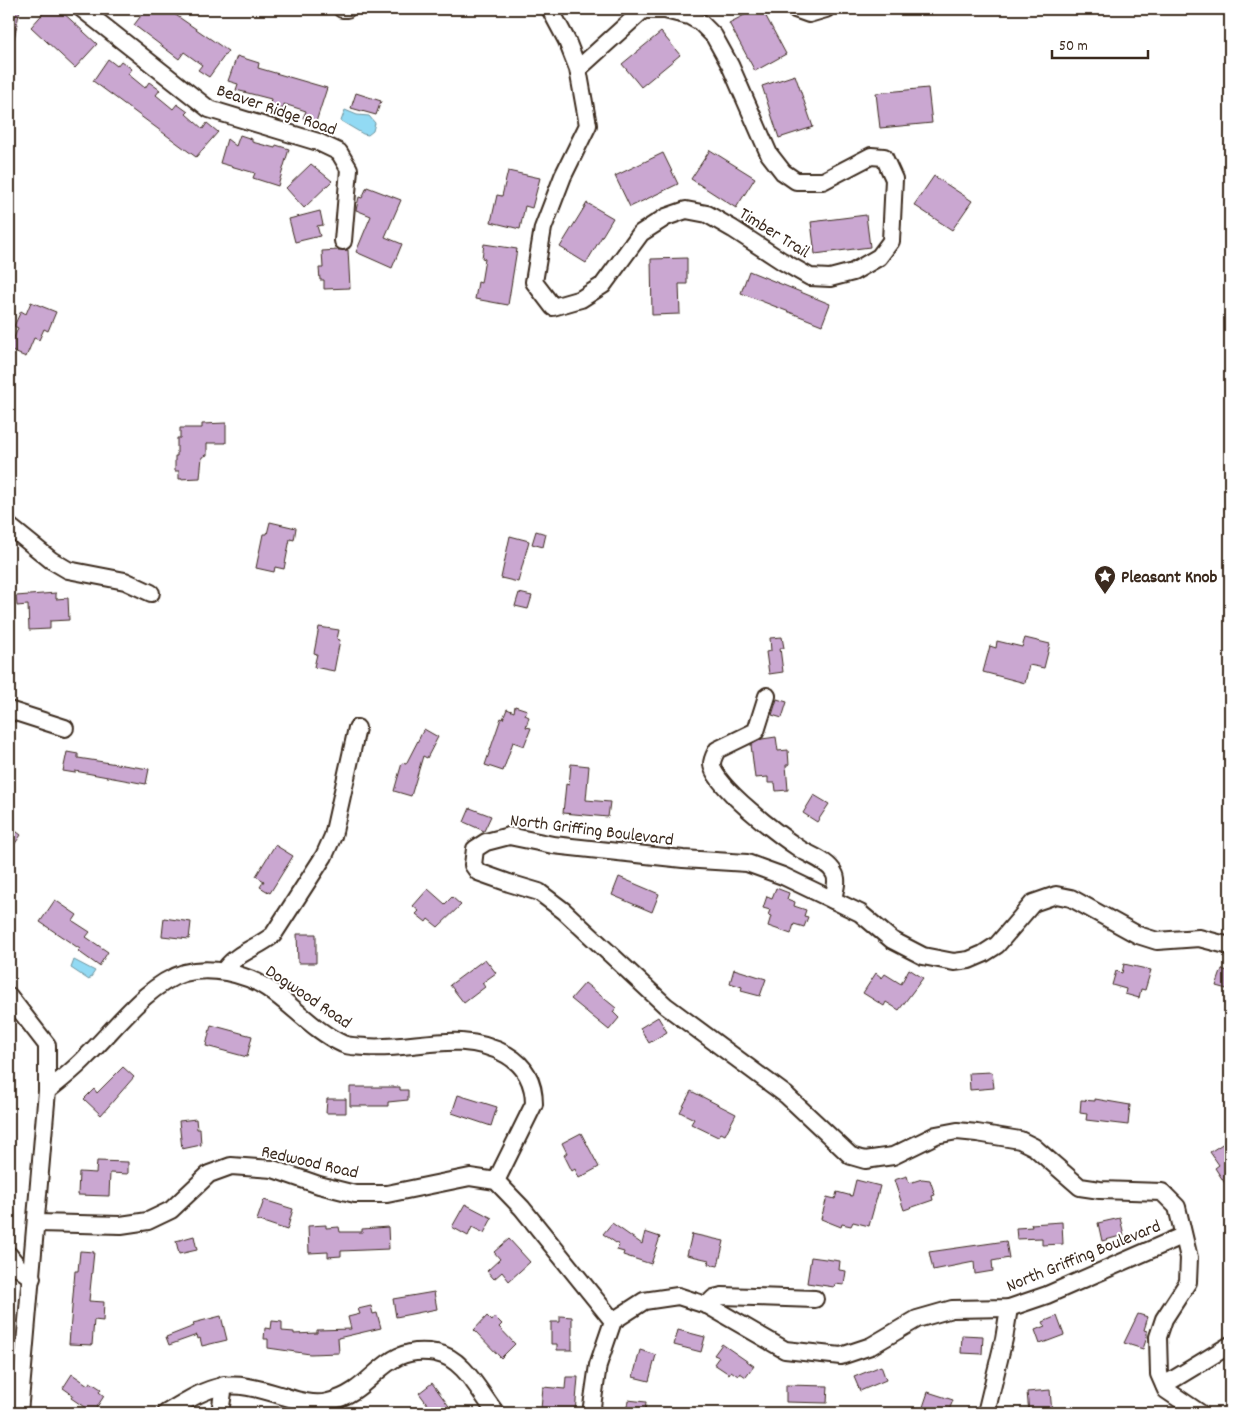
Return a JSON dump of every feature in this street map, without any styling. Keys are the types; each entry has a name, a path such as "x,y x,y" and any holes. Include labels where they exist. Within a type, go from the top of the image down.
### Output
{"street":[{"name":"Beaver Ridge Road","path":"82,9 209,109 318,142 340,152 349,169 343,241"},
{"path":"342,9 347,9"},
{"name":"Timber Trail","path":"550,9 567,41 578,69 588,125 563,176 543,228 534,282 553,307 581,299 603,285 641,233 666,217 686,210 707,214 782,262 810,277 830,278 853,272 879,257 891,241 894,179 884,157 871,156 823,181 796,181 783,172 769,154 730,65 714,36 700,22 689,16 665,10 643,10 578,69"},
{"path":"794,9 809,14 826,9"},
{"path":"9,526 51,560 68,570 125,581 151,593"},
{"path":"767,696 756,731 717,750 712,764 714,773 722,785 773,832 827,865 834,873 837,881 833,900"},
{"path":"9,710 65,728"},
{"path":"224,972 229,962 261,945 273,935 324,856 333,836 357,728"},
{"name":"North Griffing Boulevard","path":"1164,1385 1159,1374 1158,1337 1164,1319 1188,1282 1189,1258 1182,1236 1177,1207 1162,1192 1100,1190 1080,1187 1034,1147 1020,1140 956,1131 936,1136 893,1156 865,1160 851,1156 786,1095 666,1006 546,896 478,872 473,865 475,849 486,842 508,836 562,846 683,859 747,863 783,876 860,913 892,940 923,956 954,962 969,960 983,954 997,944 1033,903 1056,896 1071,898 1138,935 1157,941 1199,938 1230,946"},
{"name":"Dogwood Road","path":"48,1092 85,1058 153,989 182,973 204,970 224,972 266,987 310,1022 345,1045 378,1048 458,1040 497,1049 517,1060 528,1075 534,1091 534,1104 496,1181"},
{"path":"9,996 47,1045 48,1092 19,1413"},
{"name":"Redwood Road","path":"37,1223 121,1225 148,1221 171,1210 209,1174 231,1166 273,1169 319,1185 355,1194 387,1194 470,1177 496,1181"},
{"path":"496,1181 522,1208 614,1322 598,1365 591,1413"},
{"name":"North Griffing Boulevard","path":"614,1322 644,1300 678,1296 707,1305 785,1350 841,1356 871,1346 917,1319 952,1309 1009,1308 1047,1295 1182,1236"},
{"path":"9,1255 20,1269 32,1278"},
{"path":"707,1305 714,1298 722,1296 815,1299"},
{"path":"986,1413 1004,1339 1009,1308"},
{"path":"1200,1413 1166,1390 1164,1385 1230,1345"},
{"path":"166,1413 202,1392 224,1385 243,1385 301,1402 325,1403 345,1398 368,1382 390,1360 410,1351 435,1352 450,1356 463,1369 496,1413"},
{"path":"220,1413 224,1385"}],"water":[{"path":"345,110 357,115 369,116 375,123 373,131 368,135 363,134 341,121"},
{"path":"74,960 95,971 89,980 71,968"}],"building":[{"path":"9,9 20,9 14,39 9,38"},
{"path":"47,9 54,13 59,9 97,44 75,68 31,27"},
{"path":"146,9 167,9 228,51 209,77 198,70 202,65 184,52 179,59 134,25"},
{"path":"756,9 762,9 786,54 755,71 729,23"},
{"path":"661,32 680,55 641,87 622,64"},
{"path":"237,56 259,63 258,68 327,88 316,122 303,118 306,111 284,104 283,109 270,105 271,99 236,90 238,84 228,81"},
{"path":"108,59 117,66 121,61 132,69 128,74 145,88 149,82 160,90 156,95 173,109 177,104 188,112 186,114 203,129 207,123 218,132 196,157 93,81"},
{"path":"795,75 813,127 779,138 762,86"},
{"path":"928,88 932,123 880,128 876,93"},
{"path":"356,93 381,101 376,115 351,108"},
{"path":"240,135 252,139 252,142 275,148 276,145 289,149 278,186 253,178 255,173 220,163 227,139 236,146"},
{"path":"710,150 755,178 736,208 691,179"},
{"path":"663,153 678,184 630,207 615,176"},
{"path":"311,164 332,181 304,208 286,188"},
{"path":"508,171 540,178 532,208 525,206 520,229 491,222 497,195 502,196"},
{"path":"934,176 972,201 952,230 914,205"},
{"path":"367,187 401,200 385,237 402,244 392,268 356,252 371,216 356,210 359,197 362,198"},
{"path":"587,203 613,218 586,263 560,247"},
{"path":"320,211 323,225 317,226 320,236 295,242 289,219"},
{"path":"866,215 870,247 815,254 811,222"},
{"path":"484,244 517,249 508,305 475,299 478,282 481,283 485,259 482,258"},
{"path":"348,250 350,288 324,289 324,280 320,280 319,268 323,268 322,251"},
{"path":"687,258 687,284 679,284 680,314 652,315 651,259"},
{"path":"749,271 830,304 822,325 741,293"},
{"path":"31,302 56,312 48,331 44,329 39,340 34,338 26,357 9,350 18,328 14,326 21,311 26,314"},
{"path":"226,423 226,443 207,443 207,455 202,457 200,478 179,479 179,471 175,471 175,456 177,456 177,438 180,438 180,428 202,428 202,424"},
{"path":"270,522 296,528 294,540 290,539 284,569 275,567 274,572 256,568 263,534 267,534"},
{"path":"536,531 546,534 543,547 532,544"},
{"path":"510,536 529,541 518,582 501,578"},
{"path":"56,593 56,599 68,598 69,620 50,621 50,629 29,630 28,605 17,606 16,596"},
{"path":"519,593 532,596 528,609 515,606"},
{"path":"319,627 339,630 337,639 340,640 334,671 314,667 317,654 314,653"},
{"path":"782,637 784,648 780,648 783,672 769,674 766,652 771,651 770,638"},
{"path":"1025,638 1050,644 1044,668 1029,665 1025,683 983,672 990,646 996,648 997,641 1022,647"},
{"path":"777,699 787,702 782,718 772,715"},
{"path":"515,706 527,710 525,715 529,717 526,727 531,728 524,746 513,742 503,771 485,765 501,718 503,719 507,709 514,712"},
{"path":"424,729 438,737 427,758 423,756 411,796 394,791 402,763 406,764"},
{"path":"776,737 778,751 788,750 789,765 786,765 788,790 776,791 775,783 768,783 768,777 755,778 751,745 762,739"},
{"path":"67,752 78,754 78,758 149,769 146,784 75,771 75,773 63,771"},
{"path":"571,764 589,766 586,800 610,802 608,817 563,813 566,784 569,785"},
{"path":"814,795 829,804 817,822 803,813"},
{"path":"470,808 491,816 484,831 464,822"},
{"path":"13,829 21,835 9,852 9,835"},
{"path":"275,845 293,856 270,893 260,887 264,881 256,876"},
{"path":"619,877 659,894 652,912 612,895"},
{"path":"776,888 789,893 787,899 795,902 794,906 806,910 804,916 808,917 804,927 794,924 791,934 768,926 771,916 768,915 770,910 763,908 767,896 772,898"},
{"path":"428,889 445,904 452,897 461,905 438,927 428,919 426,922 416,914 419,911 413,906"},
{"path":"55,900 77,915 73,921 90,932 86,937 108,952 99,966 78,951 80,949 40,922"},
{"path":"164,918 191,922 189,939 162,936"},
{"path":"297,934 316,934 316,963 298,963"},
{"path":"485,959 496,973 482,983 485,987 464,1003 450,985"},
{"path":"1124,964 1151,970 1145,990 1141,989 1139,998 1125,994 1126,989 1112,985 1116,971 1122,973"},
{"path":"734,969 766,979 760,996 741,991 742,987 730,983"},
{"path":"909,969 923,978 899,1010 886,1002 884,1006 863,993 876,973 882,978 885,974 901,984"},
{"path":"1222,969 1230,972 1230,990 1216,986"},
{"path":"585,983 616,1008 613,1012 619,1018 609,1030 571,999"},
{"path":"658,1017 667,1032 649,1043 640,1028"},
{"path":"211,1025 252,1036 247,1057 206,1046"},
{"path":"123,1067 134,1077 101,1115 84,1099 94,1089 97,1093"},
{"path":"992,1072 994,1088 970,1090 969,1073"},
{"path":"350,1087 400,1087 400,1090 408,1090 408,1100 388,1102 388,1106 350,1106"},
{"path":"691,1091 736,1114 725,1135 721,1133 718,1137 691,1124 694,1119 680,1112"},
{"path":"458,1095 497,1107 491,1126 452,1113"},
{"path":"327,1099 346,1099 346,1113 326,1113"},
{"path":"1095,1099 1130,1105 1128,1125 1086,1120 1087,1114 1080,1113 1081,1100 1095,1101"},
{"path":"196,1119 197,1129 200,1129 201,1145 182,1149 179,1121"},
{"path":"581,1133 599,1167 579,1178 575,1169 572,1171 564,1155 567,1153 562,1143"},
{"path":"1224,1143 1230,1152 1230,1191 1215,1168 1219,1165 1210,1152"},
{"path":"97,1161 128,1162 128,1174 110,1173 109,1196 78,1195 79,1172 96,1173"},
{"path":"907,1176 909,1183 922,1179 930,1180 935,1195 932,1196 933,1200 904,1210 894,1180"},
{"path":"856,1180 880,1186 869,1226 853,1222 851,1226 842,1224 841,1227 821,1219 827,1197 835,1199 837,1192 852,1196"},
{"path":"264,1200 293,1209 287,1230 257,1220"},
{"path":"465,1204 492,1218 484,1233 472,1227 468,1236 452,1227"},
{"path":"1120,1218 1124,1235 1102,1241 1098,1223"},
{"path":"1062,1222 1063,1244 1042,1245 1042,1238 1017,1239 1016,1228 1032,1227 1031,1224"},
{"path":"612,1223 642,1244 645,1232 660,1237 651,1264 623,1255 624,1252 617,1250 619,1245 603,1234"},
{"path":"326,1225 326,1228 339,1227 340,1232 362,1232 362,1229 388,1227 389,1249 341,1251 341,1256 328,1257 328,1252 309,1253 308,1226"},
{"path":"692,1234 724,1241 718,1266 708,1264 709,1260 687,1255"},
{"path":"194,1236 197,1250 179,1254 176,1241"},
{"path":"509,1239 530,1262 509,1281 502,1272 494,1279 487,1271 500,1259 494,1252"},
{"path":"1006,1241 1009,1258 992,1261 993,1271 975,1274 974,1262 933,1270 929,1252"},
{"path":"80,1251 94,1252 89,1301 104,1302 103,1321 94,1320 92,1345 69,1344 75,1271 78,1271"},
{"path":"811,1257 840,1261 839,1270 846,1271 844,1285 835,1284 834,1287 807,1283"},
{"path":"434,1292 437,1309 396,1317 393,1299"},
{"path":"371,1306 373,1314 377,1313 381,1328 338,1338 339,1353 310,1354 268,1348 268,1339 264,1339 265,1328 271,1329 272,1321 282,1322 282,1331 294,1332 294,1334 317,1333 317,1330 351,1329 348,1317 360,1314 358,1309"},
{"path":"1138,1314 1148,1317 1144,1330 1147,1331 1147,1337 1143,1349 1124,1343"},
{"path":"221,1316 227,1340 202,1346 197,1335 169,1345 166,1337 194,1326 193,1323"},
{"path":"487,1316 492,1321 495,1317 502,1324 499,1327 515,1344 501,1358 474,1330"},
{"path":"560,1316 572,1317 572,1350 557,1350 557,1344 551,1344 551,1322 560,1322"},
{"path":"1057,1316 1064,1335 1040,1344 1035,1330 1045,1326 1043,1322"},
{"path":"678,1330 705,1337 701,1352 674,1345"},
{"path":"962,1335 983,1336 982,1354 961,1353"},
{"path":"722,1344 754,1366 746,1377 740,1373 738,1376 731,1371 729,1374 714,1364 719,1357 714,1355"},
{"path":"640,1350 656,1355 649,1381 633,1377"},
{"path":"881,1366 886,1380 860,1391 854,1377"},
{"path":"72,1374 88,1385 90,1382 101,1389 99,1392 104,1396 93,1413 71,1398 73,1395 63,1388"},
{"path":"566,1377 578,1377 575,1413 544,1411 541,1409 543,1387 565,1389"},
{"path":"432,1383 454,1413 434,1413 419,1393"},
{"path":"786,1385 828,1386 827,1403 786,1402"},
{"path":"1050,1390 1052,1413 1029,1413 1027,1392"},
{"path":"928,1392 953,1400 948,1413 921,1413"},
{"path":"628,1400 646,1402 645,1413 626,1413"}],"place":[{"name":"Pleasant Knob","path":"1105,595"}]}
